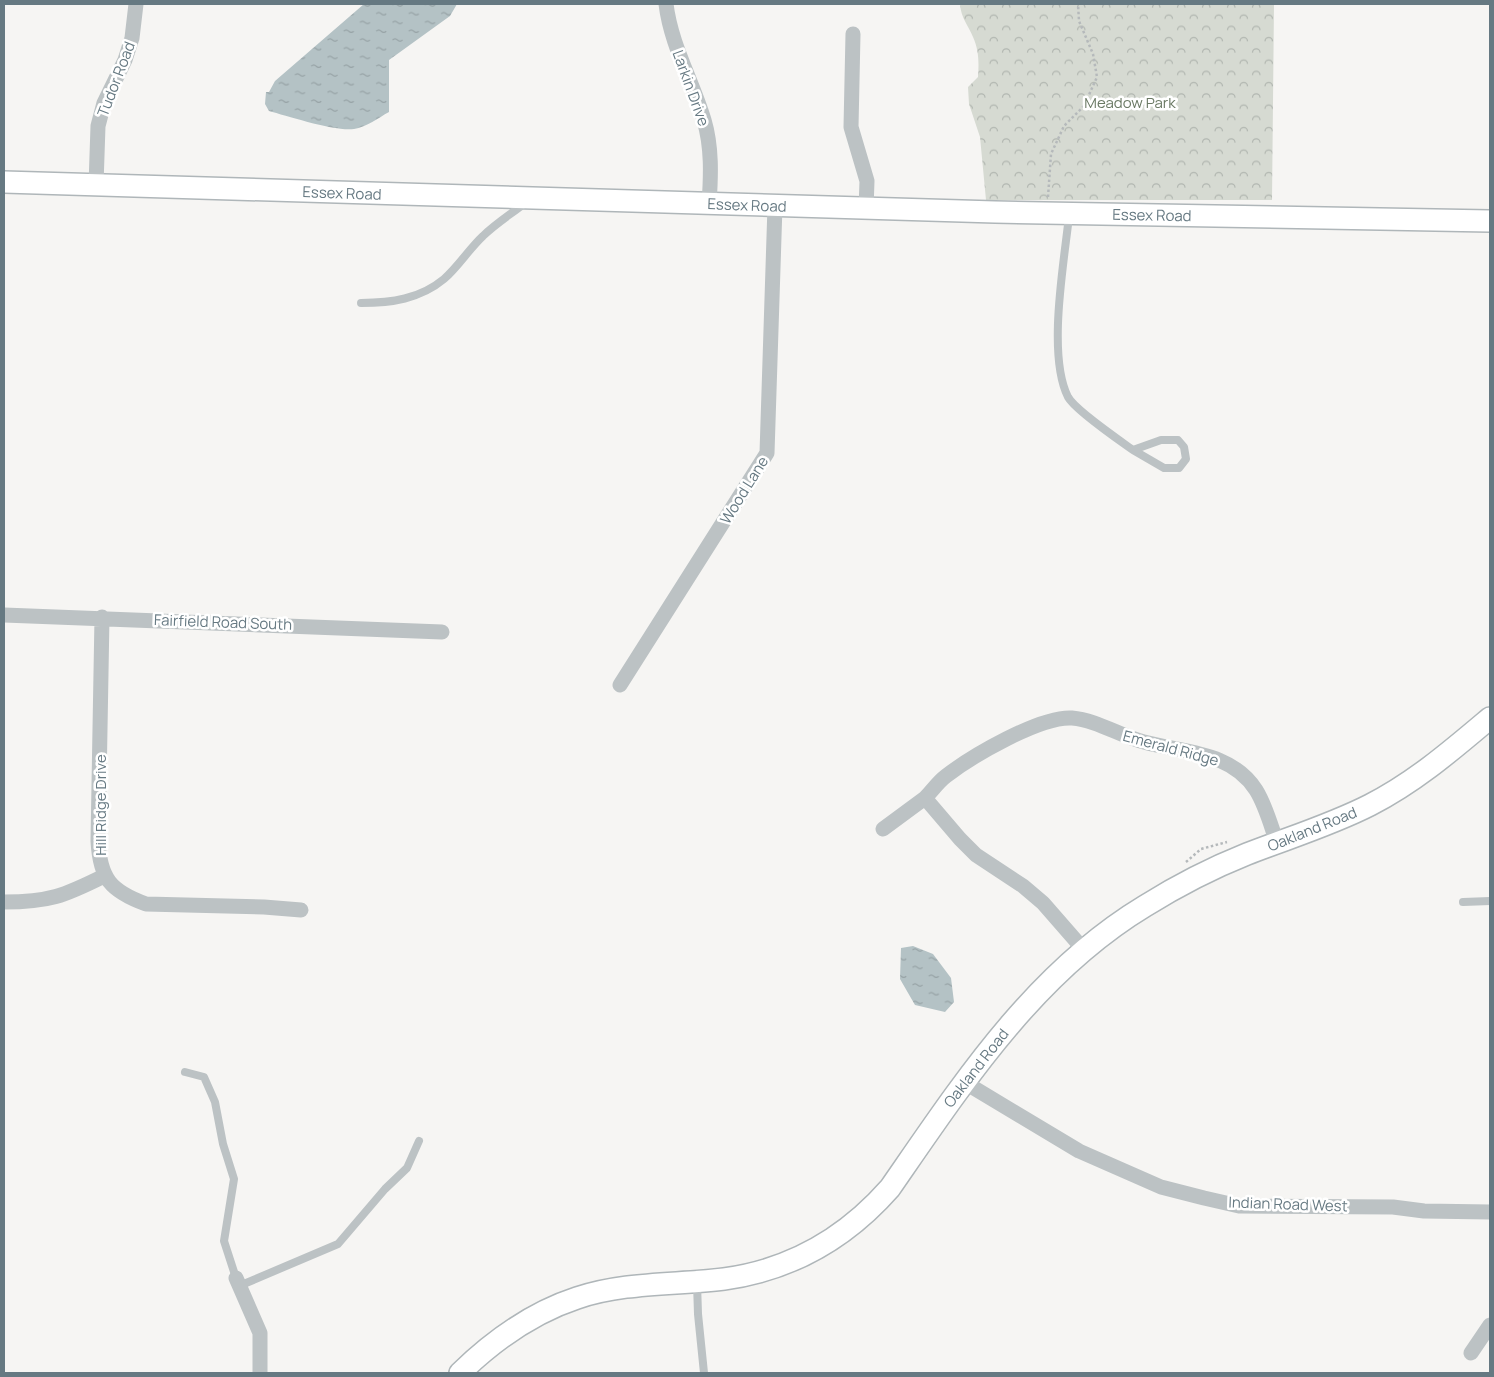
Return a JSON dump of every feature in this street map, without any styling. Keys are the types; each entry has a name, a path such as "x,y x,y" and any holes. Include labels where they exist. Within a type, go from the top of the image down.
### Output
{"street":[{"name":"Tudor Road","path":"96,185 98,126 104,103 125,60 132,38 136,4"},
{"name":"Larkin Drive","path":"666,4 669,28 704,121 711,168 709,204"},
{"path":"853,34 852,127 867,181 866,209"},
{"name":"Essex Road","path":"4,182 866,209 1490,221"},
{"name":"Wood Lane","path":"620,685 767,453 775,206"},
{"name":"Fairfield Road South","path":"4,615 102,617 442,632"},
{"name":"Hill Ridge Drive","path":"102,617 98,841 104,876 130,898 146,904 264,907 301,910"},
{"name":"Emerald Ridge","path":"883,829 925,798 944,777 970,759 1039,724 1055,719 1072,718 1088,721 1144,742 1223,760 1242,774 1256,790 1277,843"},
{"name":"Oakland Road","path":"460,1373 484,1350 514,1327 576,1298 612,1288 754,1274 786,1264 820,1246 856,1223 890,1188 964,1082 1011,1023 1084,950 1144,907 1177,888 1245,855 1330,824 1407,784 1443,758 1490,718"},
{"path":"925,798 960,839 988,864 1023,886 1043,903 1084,950"},
{"path":"4,902 32,902 53,898 73,892 104,876"},
{"name":"Indian Road West","path":"964,1082 1079,1151 1161,1187 1204,1198 1239,1206 1393,1207 1424,1211 1490,1212"},
{"path":"238,1282 260,1333 260,1373"},
{"path":"1471,1352 1490,1325"}],"lane":[{"path":"361,303 388,303 406,299 438,282 484,235 530,198"},
{"path":"1070,214 1059,311 1060,365 1069,398 1108,434 1133,450 1164,468 1179,468 1186,459 1184,447 1178,440 1161,440 1133,450"},
{"path":"1463,902 1490,901"},
{"path":"185,1072 204,1077 214,1102 223,1144 234,1179 224,1241 238,1282 338,1244 385,1190 407,1168 420,1141"},
{"path":"697,1281 698,1314 704,1373"}],"path":[{"path":"1047,213 1051,154 1064,126 1084,106 1097,77 1093,54 1079,21 1078,4"}],"green space":[{"name":"Meadow Park","path":"960,4 1274,4 1272,200 986,200 980,137 969,104 968,87 978,77 977,52 973,37 963,17"}],"water":[{"path":"364,4 457,4 450,16 389,60 389,112 372,122 354,129 336,128 269,111 265,104 266,92 269,92 275,81"},
{"path":"913,946 933,954 951,978 954,1002 945,1012 915,1005 900,979 901,948"}]}
